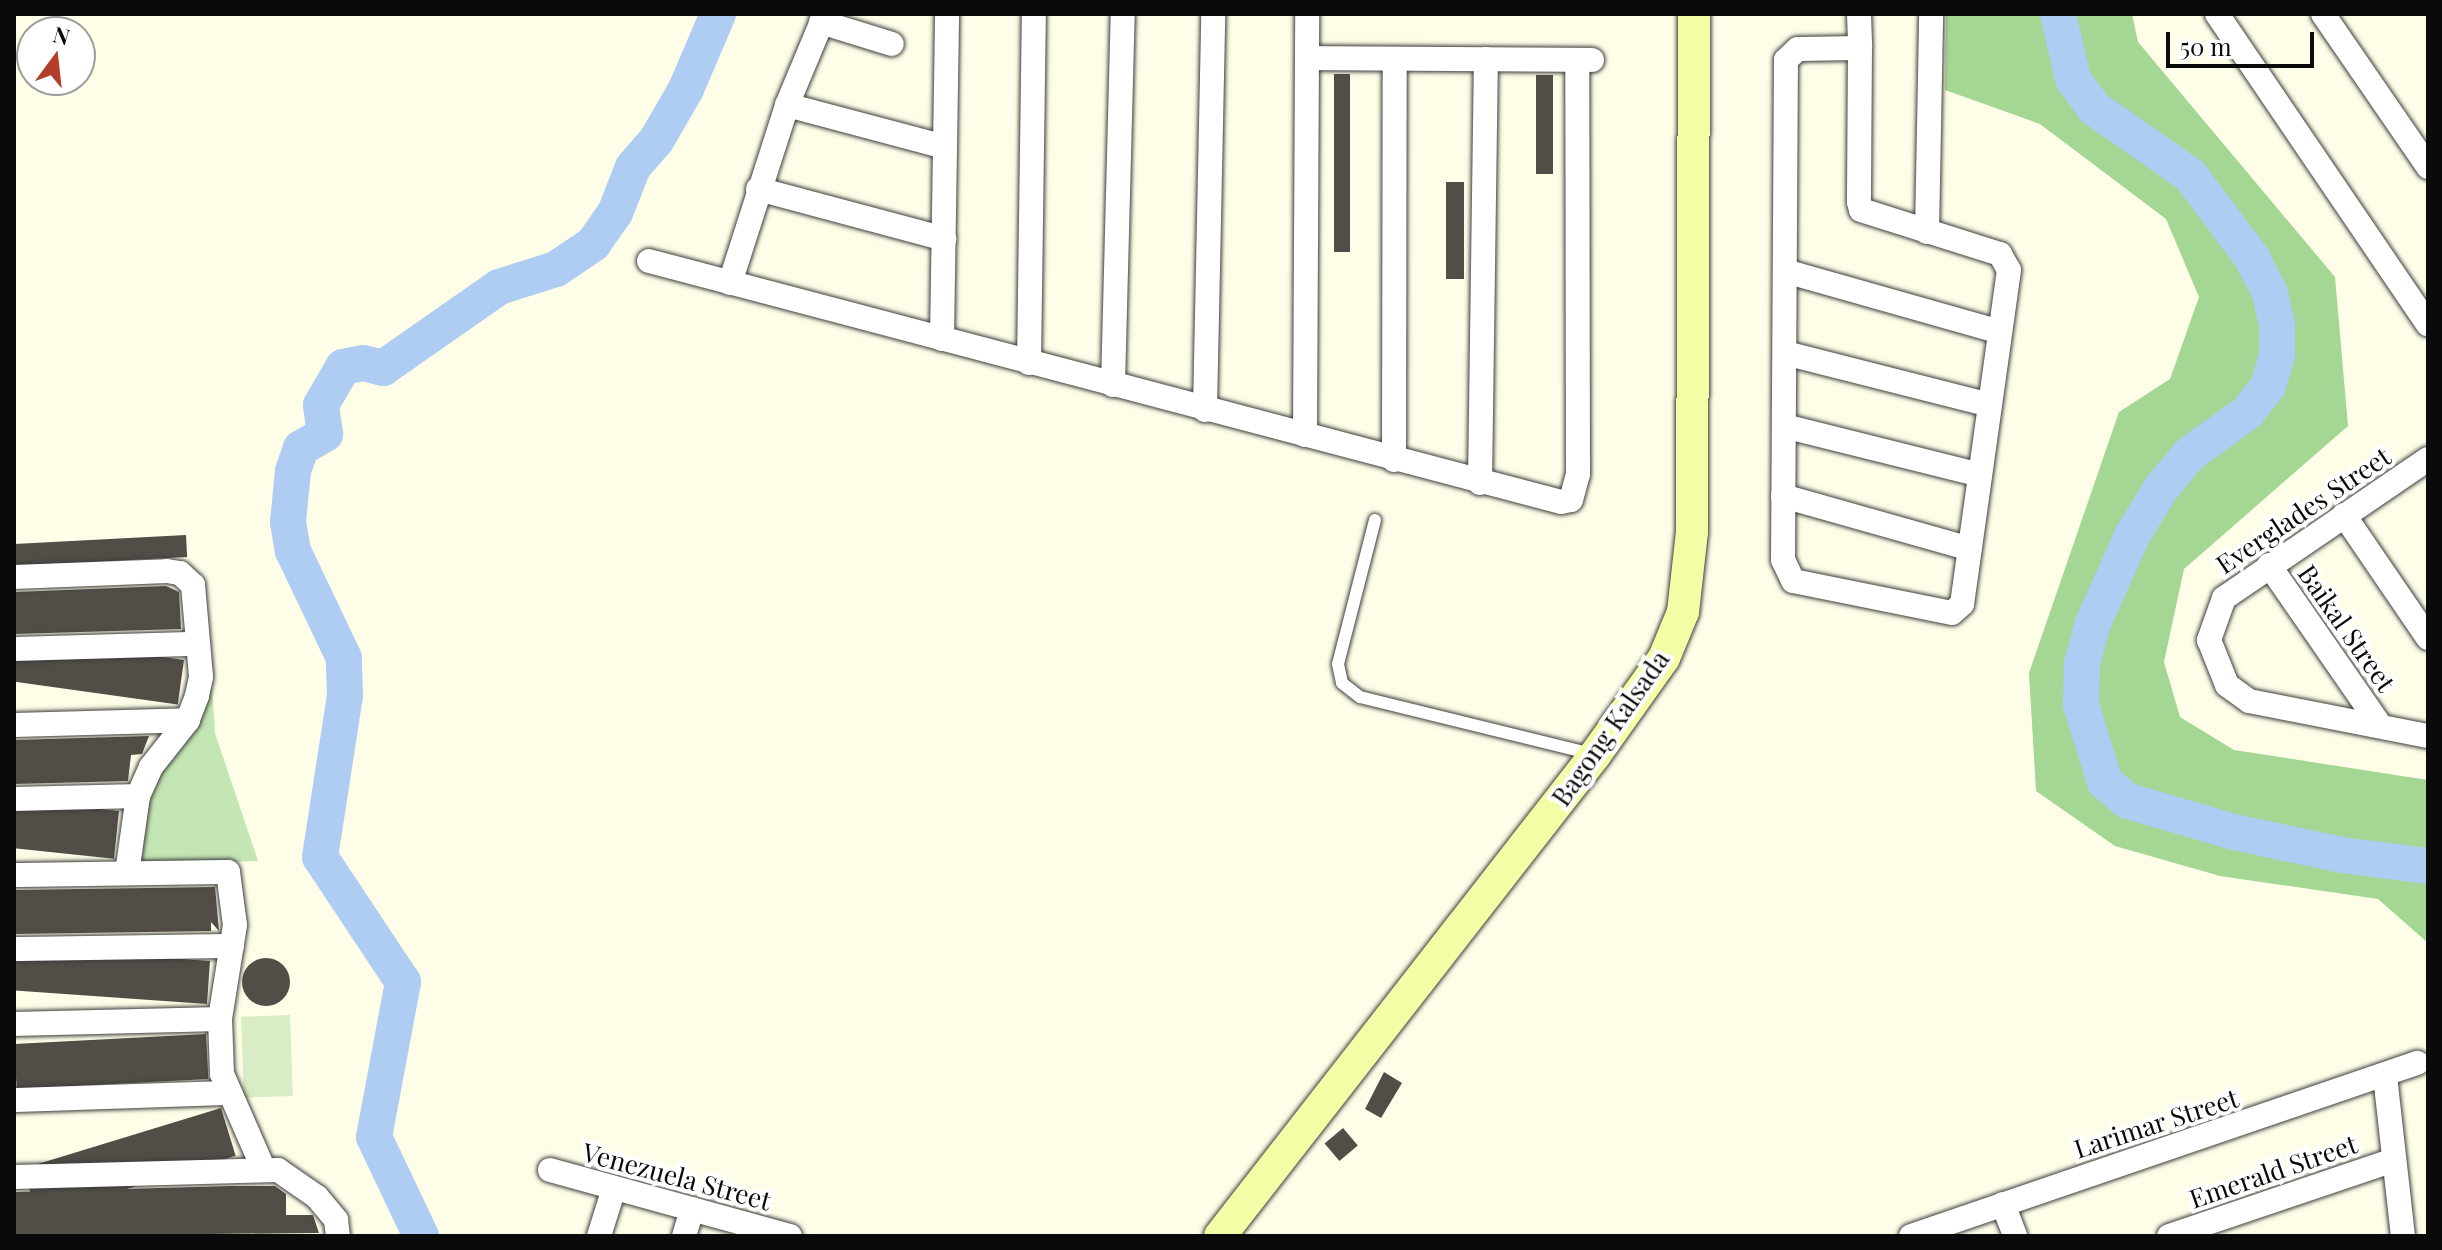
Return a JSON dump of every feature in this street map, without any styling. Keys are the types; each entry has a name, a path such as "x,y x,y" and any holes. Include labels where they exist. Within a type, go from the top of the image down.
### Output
{"street":[{"path":"942,339 947,14"},
{"path":"1029,363 1034,14"},
{"path":"1113,385 1123,14"},
{"path":"1205,410 1213,14"},
{"path":"1305,435 1307,14"},
{"name":"Bagong Kalsada","path":"1220,1236 1595,755 1664,658 1683,612 1692,532 1694,14"},
{"path":"1859,14 1860,48 1861,210 2007,261 1962,604 1952,613 1793,581 1783,560 1786,60 1798,49 1860,48"},
{"path":"1927,232 1931,14"},
{"path":"2217,14 2428,324"},
{"path":"2323,14 2428,167"},
{"path":"730,283 787,105 823,18 892,44"},
{"path":"649,261 1480,483 1561,502 1571,500 1575,490 1586,60 1307,58"},
{"path":"1394,460 1395,59"},
{"path":"1480,483 1486,59"},
{"path":"787,105 945,147"},
{"path":"758,189 944,239"},
{"path":"1785,271 2000,332"},
{"path":"1785,353 1990,405"},
{"path":"1784,426 1980,475"},
{"name":"Everglades Street","path":"2427,462 2224,598 2214,615 2209,640 2227,685 2249,701 2276,710 2379,724 2428,736"},
{"path":"1783,496 1970,549"},
{"path":"2344,515 2428,638"},
{"name":"Baikal Street","path":"2269,565 2379,724"},
{"path":"14,577 180,573 193,585 201,677 188,720 151,767 138,796 127,873"},
{"path":"14,649 198,644"},
{"path":"14,725 188,720"},
{"path":"14,799 138,796"},
{"path":"14,875 228,872 234,898 232,946 220,1019 228,1093 263,1168"},
{"path":"14,949 232,946"},
{"path":"14,1024 220,1019"},
{"name":"Larimar Street","path":"1911,1236 2417,1063"},
{"path":"2385,1076 2403,1236"},
{"path":"14,1100 228,1093"},
{"name":"Emerald Street","path":"2169,1236 2394,1160"},
{"path":"14,1177 263,1168 302,1183 336,1220 338,1236"},
{"name":"Venezuela Street","path":"550,1170 790,1236"},
{"path":"599,1236 614,1188"},
{"path":"2003,1204 2015,1236"},
{"path":"684,1236 692,1209"}],"lane":[{"path":"1375,520 1338,664 1342,683 1360,697 1595,755"}],"green space":[{"path":"1946,14 2132,14 2138,42 2335,277 2348,426 2184,569 2164,662 2180,717 2234,750 2428,780 2428,943 2378,899 2220,876 2115,846 2036,791 2029,673 2119,412 2170,379 2199,297 2166,219 2040,124 1945,90"},
{"path":"212,687 215,733 258,861 142,865 139,834 157,775 201,719"},
{"path":"290,1015 293,1096 244,1098 241,1017"}],"building":[{"path":"1334,74 1350,74 1350,252 1334,252"},
{"path":"1536,75 1553,75 1553,174 1536,174"},
{"path":"1446,182 1464,182 1464,279 1446,279"},
{"path":"186,535 187,557 15,566 14,544"},
{"path":"166,586 179,592 181,629 14,634 14,592"},
{"path":"18,637 184,660 178,705 14,682"},
{"path":"149,736 142,754 131,755 128,781 14,784 14,740"},
{"path":"15,800 119,811 114,859 14,848"},
{"path":"215,887 219,931 211,922 211,931 14,934 14,890"},
{"path":"14,947 210,961 207,1004 14,990"},
{"path":"266,958 275,959 283,965 289,973 289,991 283,999 275,1005 266,1006 257,1005 249,999 243,991 242,982 243,973 249,965 257,959"},
{"path":"206,1034 208,1079 17,1089 14,1044"},
{"path":"1384,1072 1402,1083 1381,1118 1365,1109"},
{"path":"221,1108 236,1156 38,1216 23,1169"},
{"path":"1343,1128 1358,1146 1339,1161 1325,1143"},
{"path":"275,1186 286,1194 286,1215 313,1215 319,1233 14,1236 14,1192"}],"waterway":[{"path":"421,1236 374,1137 403,982 320,857 345,696 344,658 293,551 288,522 293,471 301,448 325,434 321,405 343,367 363,363 383,368 499,287 556,269 593,244 615,213 633,167 656,141 686,89 718,14"},
{"path":"2058,14 2073,79 2094,108 2190,175 2252,258 2270,293 2277,325 2277,355 2268,386 2248,412 2191,453 2162,487 2133,534 2093,623 2082,663 2081,705 2105,782 2128,801 2234,832 2342,855 2428,866"}]}
